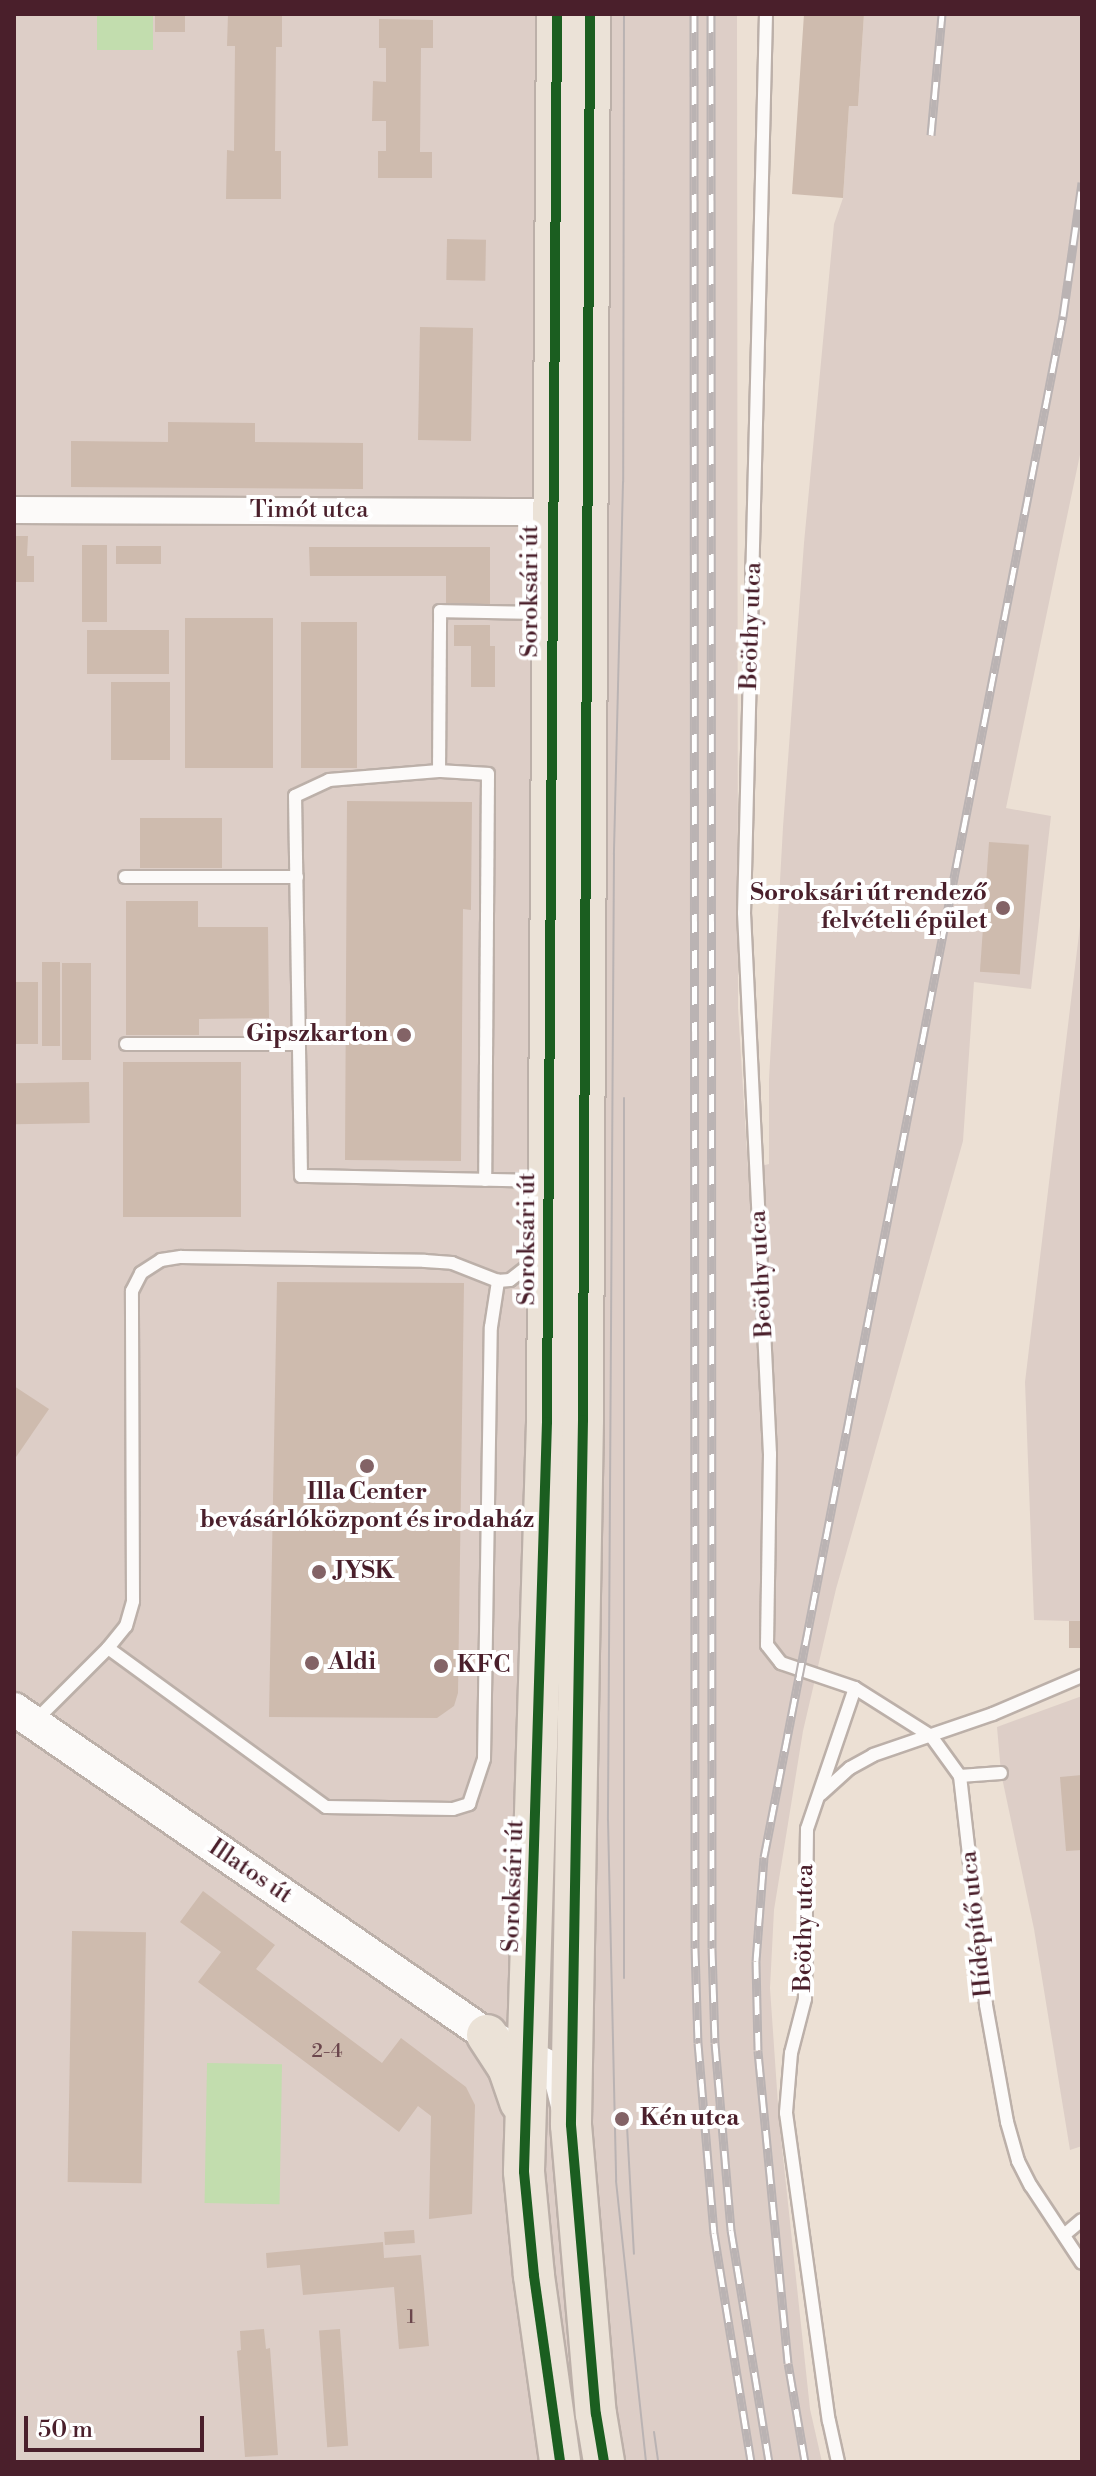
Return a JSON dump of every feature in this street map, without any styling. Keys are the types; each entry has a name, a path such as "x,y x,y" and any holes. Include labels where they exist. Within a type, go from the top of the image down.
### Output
{"main road":[{"name":"Soroksári út","path":"557,14 543,1636 526,2041 524,2172 534,2276 560,2462"},
{"path":"590,14 583,1420 571,2125 596,2414 604,2462"},
{"path":"487,2035 508,2067 525,2117"}],"street":[{"path":"551,512 574,502 590,479"},
{"name":"Timót utca","path":"14,510 551,512"},
{"name":"Illatos út","path":"24,1716 487,2035 526,2041 561,2081 571,2125"},
{"path":"526,2041 572,2006"},
{"path":"572,2462 596,2414"}],"lane":[{"name":"Beöthy utca","path":"766,14 744,913 770,1454 766,1637 772,1656 781,1663 855,1688 807,1829 805,1999 791,2053 786,2113 829,2421 838,2462"},
{"path":"439,771 440,611 551,613"},
{"path":"485,1180 488,774 439,771 329,780 295,796 301,1176 485,1180 548,1181"},
{"path":"125,877 297,877"},
{"path":"126,1044 299,1044"},
{"path":"24,1716 56,1697 108,1648 126,1626 133,1601 132,1291 141,1273 161,1260 181,1257 425,1261 452,1263 498,1281 510,1280 525,1271 548,1244"},
{"path":"108,1648 326,1807 453,1809 469,1804 484,1759 491,1327 498,1281"},
{"path":"814,1803 829,1784 873,1755 931,1736 1082,1676"},
{"path":"855,1688 931,1736"},
{"name":"Hídépítő utca","path":"931,1736 960,1776 986,2005 1007,2122 1018,2161 1082,2263"},
{"path":"960,1776 1001,1773"},
{"path":"1064,2235 1082,2220"}],"shaded area":[{"path":"14,14 737,14 738,1008 748,1169 769,1164 769,1079 783,827 804,543 834,224 843,198 849,106 858,106 864,14 1082,14 1082,445 1006,808 1051,816 1031,989 974,982 963,1141 836,1589 803,1731 774,1910 770,1988 779,2119 810,2409 822,2462 14,2462"},
{"path":"1082,909 1082,1648 1070,1648 1069,1621 1034,1620 1025,1382"},
{"path":"1082,1696 1082,2146 1070,2150 1034,1929 1001,1773 997,1727"}],"green space":[{"path":"97,14 153,14 153,50 97,50"},
{"path":"207,2063 282,2064 280,2204 205,2203"}],"building":[{"path":"155,14 185,14 185,32 155,32"},
{"path":"228,14 282,14 282,47 276,47 275,151 281,151 281,199 226,199 227,150 234,151 235,46 227,46"},
{"path":"804,14 864,14 858,106 849,106 843,198 792,194"},
{"path":"379,19 433,20 433,48 421,48 420,152 432,152 432,178 378,178 378,151 386,151 386,121 372,121 373,81 386,82 386,48 379,48"},
{"path":"447,239 486,240 485,281 446,280"},
{"path":"420,327 473,328 471,441 418,440"},
{"path":"168,422 255,423 255,442 363,443 363,489 71,487 71,441 168,442"},
{"path":"14,536 28,536 27,556 34,556 34,582 14,582"},
{"path":"82,545 107,545 107,622 82,622"},
{"path":"116,546 161,546 161,564 116,564"},
{"path":"309,547 490,547 490,604 446,604 446,576 310,576"},
{"path":"185,618 273,618 273,768 185,768"},
{"path":"301,622 357,622 357,768 301,768"},
{"path":"454,625 490,625 490,646 495,646 495,687 471,687 471,646 454,646"},
{"path":"87,630 169,630 169,674 87,674"},
{"path":"111,682 170,682 170,760 111,760"},
{"name":"Gipszkarton","path":"347,801 472,802 471,910 463,909 461,1161 345,1160"},
{"path":"140,818 222,818 222,868 140,868"},
{"name":"Soroksári út rendező felvételi épület","path":"989,842 1029,845 1020,974 980,972"},
{"path":"126,901 198,901 198,927 268,927 269,1018 199,1019 199,1035 126,1035"},
{"path":"42,962 60,962 60,1046 42,1046"},
{"path":"62,963 91,963 91,1060 62,1060"},
{"path":"14,982 38,982 38,1044 14,1044"},
{"path":"123,1062 241,1062 241,1217 123,1217"},
{"path":"89,1082 90,1123 15,1124 14,1083"},
{"name":"Illa Center bevásárlóközpont és irodaház","path":"277,1282 464,1283 458,1693 454,1706 437,1718 269,1717"},
{"path":"14,1386 49,1409 14,1460"},
{"path":"1069,1621 1082,1621 1082,1648 1069,1648"},
{"path":"1082,1775 1082,1850 1066,1851 1060,1777"},
{"path":"203,1891 275,1945 256,1969 382,2063 401,2038 466,2087 475,2105 472,2214 429,2219 431,2116 418,2106 399,2132 198,1982 221,1952 180,1922"},
{"path":"72,1931 146,1932 142,2183 68,2182"},
{"path":"414,2230 415,2243 385,2245 384,2232"},
{"path":"383,2242 384,2258 421,2255 429,2346 399,2349 394,2287 303,2295 300,2265 267,2268 266,2253"},
{"path":"264,2329 266,2349 270,2348 278,2455 245,2457 237,2351 241,2350 240,2331"},
{"path":"340,2329 348,2446 327,2447 319,2330"}],"tram line":[{"path":"624,14 623,482 614,854 608,1820 616,2181 646,2462"},
{"path":"624,1098 624,1978"},
{"path":"627,2126 634,2254"},
{"path":"654,2432 658,2462"}],"railway":[{"path":"694,14 695,1948 698,2043 714,2233 751,2462"},
{"path":"711,14 712,1948 715,2043 731,2230 769,2462"},
{"path":"931,135 942,14"},
{"path":"805,2462 788,2363 758,2050 756,1961 764,1857 1063,316 1082,182"}],"cycle path":[{"path":"557,14 547,1422 524,2172 534,2276 560,2462"},
{"path":"590,14 583,1420 571,2125 596,2414 604,2462"}],"place":[{"name":"Soroksári út rendező felvételi épület","path":"1003,908"},
{"name":"Gipszkarton","path":"404,1035"},
{"name":"Illa Center bevásárlóközpont és irodaház","path":"367,1466"},
{"name":"JYSK","path":"319,1572"},
{"name":"Aldi","path":"312,1663"},
{"name":"KFC","path":"441,1666"},
{"name":"Kén utca","path":"622,2119"}]}
